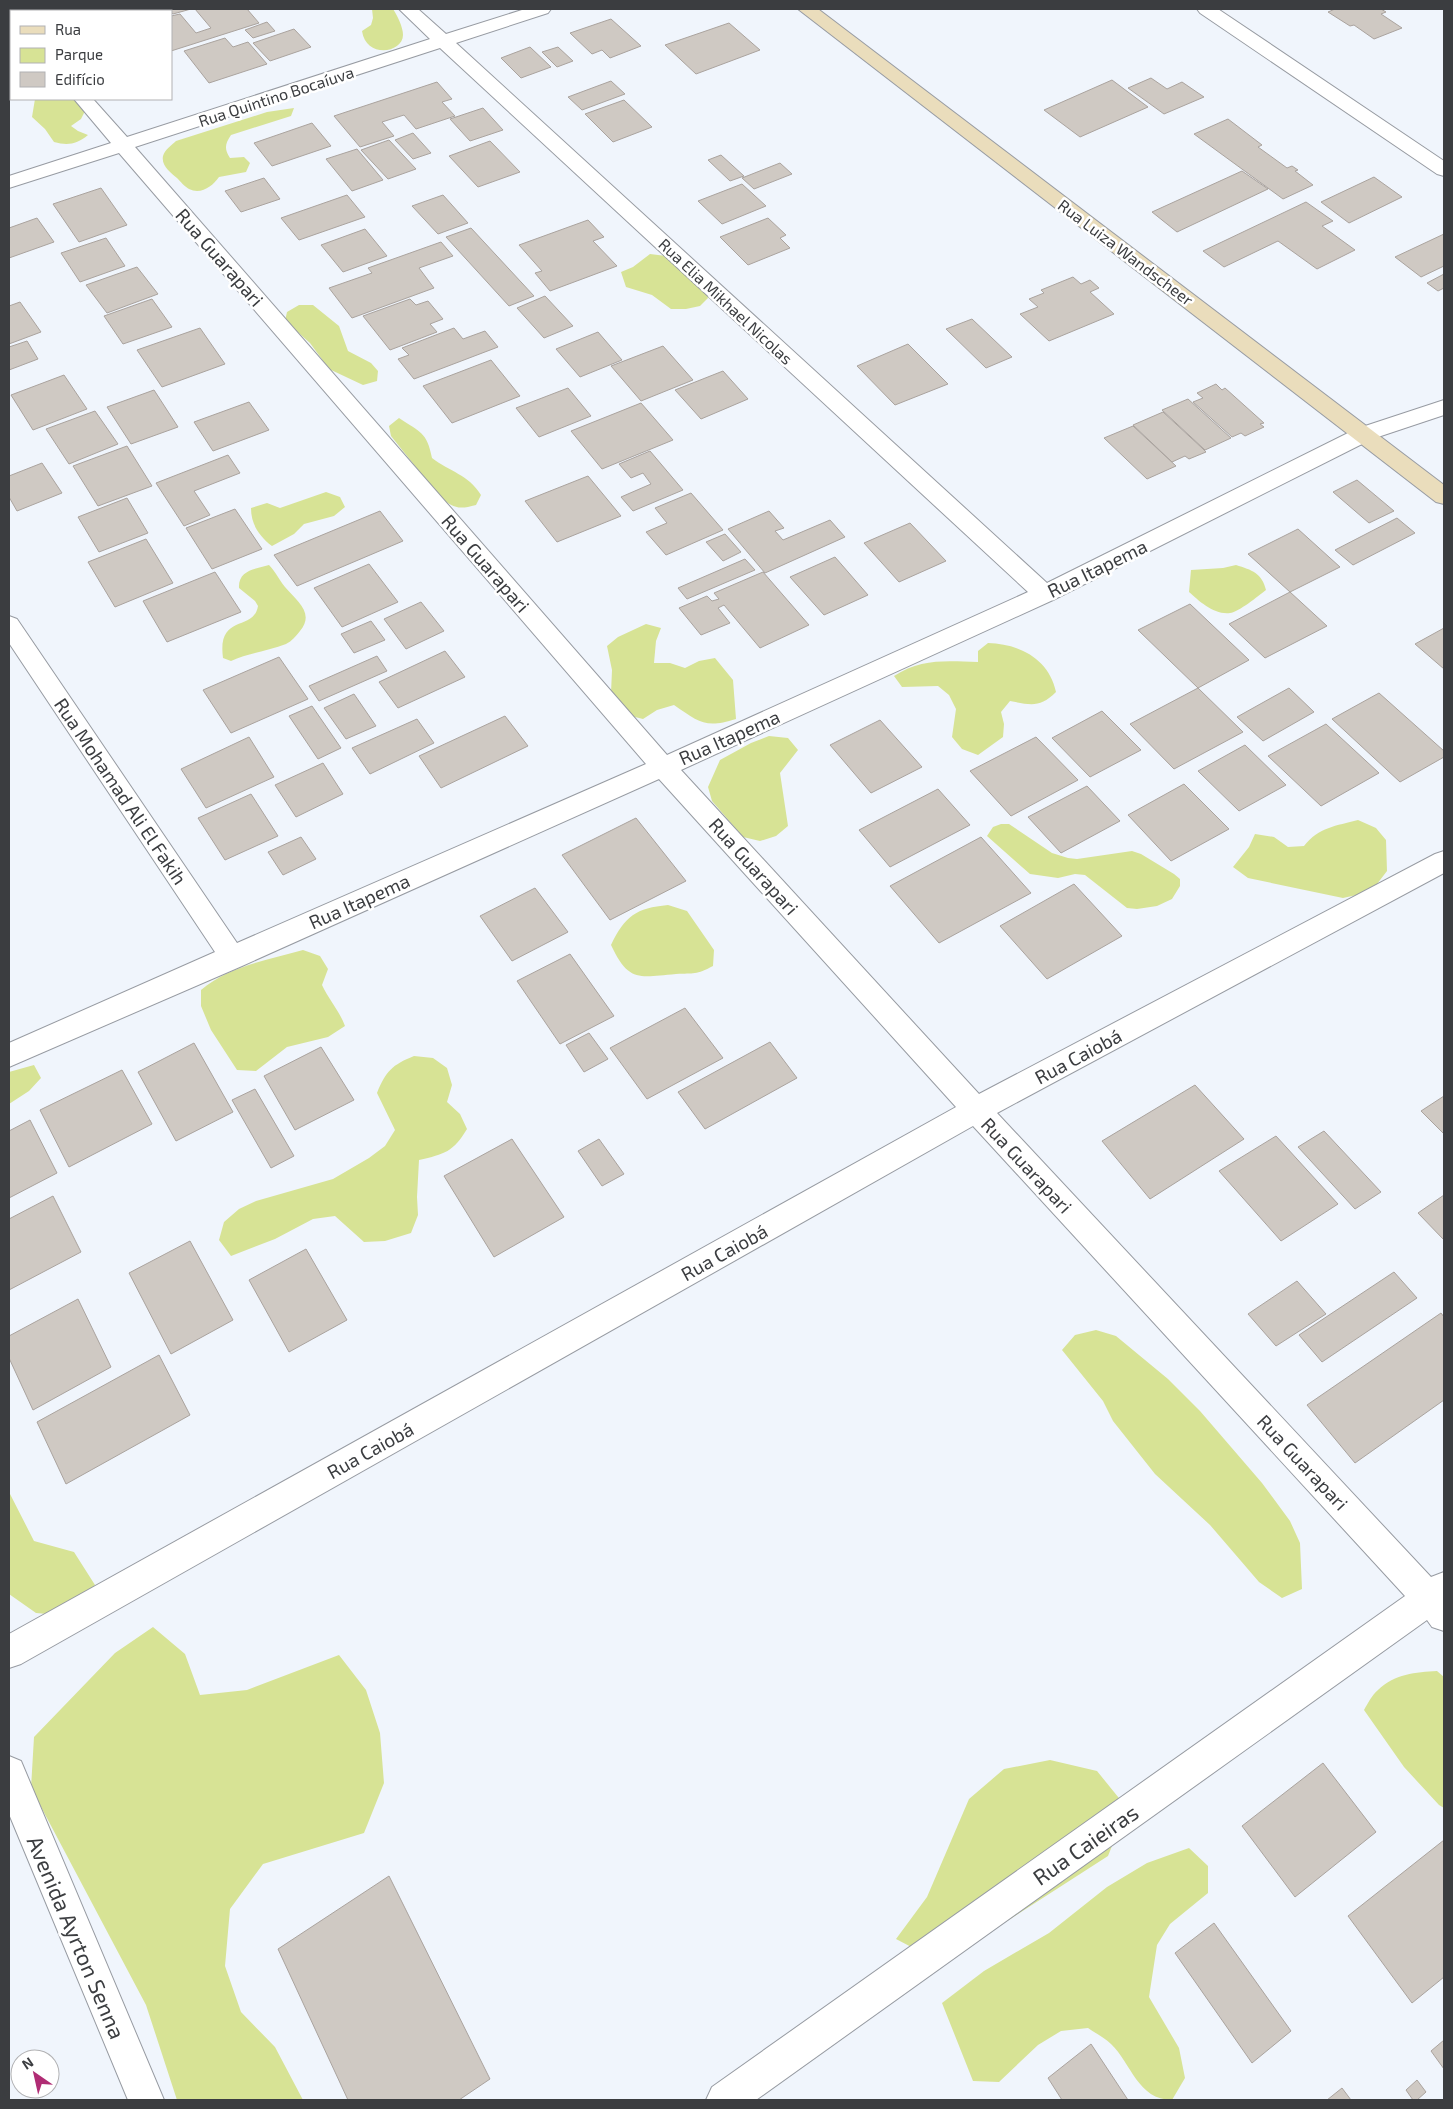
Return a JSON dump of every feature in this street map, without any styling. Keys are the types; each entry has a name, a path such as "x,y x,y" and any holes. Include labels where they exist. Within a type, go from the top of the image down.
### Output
{"main road":[{"name":"Rua Luiza Wandscheer","path":"807,9 1444,496"}],"street":[{"name":"Rua Elia Mikhael Nicolas","path":"408,9 1045,594"},
{"name":"Rua Quintino Bocaíuva","path":"9,182 542,9"},
{"path":"1212,13 1241,9"},
{"path":"1212,13 1443,167"},
{"name":"Rua Guarapari","path":"84,100 663,767 976,1110 1439,1600"},
{"name":"Rua Itapema","path":"9,1055 233,958 663,767 1045,594 1364,434 1444,407"},
{"name":"Rua Mohamad Ali El Fakih","path":"9,625 233,958"},
{"name":"Rua Caiobá","path":"9,1652 976,1110 1444,861"},
{"name":"Rua Caieiras","path":"724,2100 1439,1600"},
{"name":"Avenida Ayrton Senna","path":"9,1773 146,2100"}],"green space":[{"path":"372,9 393,9 400,21 403,32 401,41 397,46 391,49 377,49 370,46 365,40 362,31 371,25 373,18"},
{"path":"35,100 75,100 85,111 81,119 71,126 88,135 72,143 54,142 45,129 32,117"},
{"path":"294,108 291,116 231,135 226,144 227,152 230,158 244,157 250,163 246,172 219,177 206,189 193,191 189,189 167,169 164,163 164,154 176,141 267,112"},
{"path":"650,254 666,256 705,290 708,298 700,306 686,309 671,309 652,295 626,287 621,272 633,267"},
{"path":"299,305 313,305 339,326 348,351 371,363 378,371 377,381 363,385 329,369 310,343 285,321 287,312"},
{"path":"399,418 422,434 428,443 432,458 465,478 476,488 481,495 476,505 460,508 448,503 439,496 391,436 389,426"},
{"path":"326,492 340,497 345,507 334,516 304,524 294,534 272,546 263,538 254,524 251,508 267,503 280,508"},
{"path":"269,565 303,608 306,618 304,625 295,637 286,644 231,661 223,658 225,635 230,629 250,619 255,614 258,606 255,601 239,588 241,577 248,571"},
{"path":"1236,565 1256,573 1262,580 1266,590 1238,610 1230,613 1218,612 1207,607 1189,592 1191,570 1223,568"},
{"path":"646,624 661,628 656,641 654,663 670,663 685,668 699,661 715,658 733,680 736,719 717,723 703,722 696,720 674,705 657,710 643,719 627,715 611,693 612,670 607,646 618,637"},
{"path":"988,643 1011,646 1022,650 1040,662 1052,680 1056,692 1045,701 1035,704 1010,701 1001,712 1004,724 1003,737 978,755 962,749 952,737 956,709 949,695 938,686 902,687 894,676 904,670 924,663 945,661 978,662 978,651"},
{"path":"769,736 788,738 798,750 780,773 788,826 776,836 760,841 743,837 712,801 708,787 720,760 751,743"},
{"path":"1358,820 1376,828 1386,840 1387,871 1377,884 1361,894 1343,898 1248,878 1233,867 1249,847 1255,834 1274,837 1288,847 1304,846 1322,831"},
{"path":"1009,824 1052,853 1068,858 1077,859 1132,851 1141,854 1174,874 1180,879 1180,886 1172,899 1157,906 1137,909 1127,908 1085,875 1075,874 1058,878 1030,874 987,836 993,827"},
{"path":"668,905 687,911 714,950 713,966 695,973 644,976 630,972 617,957 611,945 616,935 633,915 648,908"},
{"path":"303,950 320,956 328,969 322,985 345,1026 328,1037 287,1047 256,1071 237,1070 211,1030 201,1006 201,990 236,969"},
{"path":"414,1056 433,1058 447,1068 452,1085 447,1102 460,1114 467,1129 457,1143 447,1151 419,1160 418,1215 411,1233 385,1241 364,1242 335,1216 313,1219 275,1239 231,1256 219,1240 224,1222 239,1209 256,1201 333,1179 369,1158 385,1146 395,1130 377,1093 383,1079 395,1066"},
{"path":"34,1065 41,1078 29,1091 9,1104 9,1072"},
{"path":"1096,1330 1116,1336 1168,1379 1200,1411 1262,1483 1290,1521 1300,1543 1302,1589 1282,1598 1259,1582 1210,1525 1155,1474 1113,1421 1103,1401 1062,1350 1075,1335"},
{"path":"9,1492 34,1541 74,1552 95,1585 80,1605 58,1615 36,1613 9,1594"},
{"path":"153,1627 185,1654 200,1695 247,1690 339,1655 366,1690 380,1733 384,1783 364,1833 263,1864 230,1909 225,1966 241,2012 275,2047 303,2100 177,2100 146,2005 31,1788 34,1737 115,1653"},
{"path":"1437,1671 1444,1677 1444,1808 1404,1767 1364,1710 1376,1692 1391,1680 1413,1673"},
{"path":"1050,1760 1097,1771 1127,1808 1108,1856 942,1963 896,1939 927,1897 969,1799 1004,1769"},
{"path":"1189,1848 1208,1866 1208,1893 1170,1924 1157,1945 1149,1997 1179,2048 1185,2078 1172,2100 1151,2094 1136,2079 1111,2044 1088,2028 1061,2031 1038,2045 999,2082 973,2081 942,2003 984,1971 1049,1933 1107,1887 1147,1863"}],"building":[{"path":"191,9 173,14 172,10 169,10"},
{"path":"195,9 247,9 259,23 172,51 172,16 180,14 196,33 211,28"},
{"path":"1335,9 1381,9 1386,12 1381,14 1402,28 1374,39 1354,25 1350,26 1328,12"},
{"path":"611,19 641,46 610,58 602,50 592,54 570,33"},
{"path":"267,22 275,31 253,38 245,30"},
{"path":"729,23 760,50 696,74 665,45"},
{"path":"294,29 311,47 270,61 253,43"},
{"path":"225,38 233,47 248,42 267,64 209,83 184,51"},
{"path":"530,47 551,67 521,78 501,58"},
{"path":"558,47 573,61 557,67 542,52"},
{"path":"1151,78 1167,89 1182,82 1204,97 1164,114 1128,88"},
{"path":"1112,80 1148,107 1080,137 1044,110"},
{"path":"611,81 625,94 582,110 568,97"},
{"path":"437,82 452,99 442,102 455,116 416,129 404,115 382,122 394,136 360,147 334,116"},
{"path":"624,100 652,127 613,142 585,114"},
{"path":"483,108 503,130 470,141 450,119"},
{"path":"1228,119 1262,145 1258,147 1287,168 1292,166 1298,170 1295,171 1313,185 1283,199 1194,134"},
{"path":"312,123 331,146 272,166 254,143"},
{"path":"413,133 431,153 413,159 395,140"},
{"path":"389,140 416,169 388,179 361,150"},
{"path":"490,141 520,172 478,187 449,156"},
{"path":"357,149 383,180 352,191 326,159"},
{"path":"721,155 744,176 730,181 708,160"},
{"path":"780,163 792,174 754,189 742,178"},
{"path":"1242,171 1268,189 1177,232 1152,212"},
{"path":"1374,177 1402,197 1349,223 1321,202"},
{"path":"264,178 280,199 241,212 225,191"},
{"path":"742,184 766,206 722,224 698,201"},
{"path":"101,188 127,225 79,242 53,204"},
{"path":"347,195 365,217 299,240 281,218"},
{"path":"443,195 468,223 438,234 412,206"},
{"path":"1306,202 1333,221 1322,226 1355,250 1317,269 1278,241 1224,267 1203,251"},
{"path":"37,218 54,242 9,258 9,228"},
{"path":"768,218 786,235 780,238 790,248 748,265 720,237"},
{"path":"588,220 604,237 593,241 617,266 550,291 535,273 542,271 519,245"},
{"path":"471,228 534,296 509,306 446,237"},
{"path":"365,229 387,256 343,272 321,245"},
{"path":"1444,234 1444,266 1421,277 1395,257"},
{"path":"106,238 125,266 80,282 61,253"},
{"path":"441,242 453,256 419,268 434,288 352,318 329,288 372,273 368,268"},
{"path":"137,267 158,294 107,313 86,285"},
{"path":"1444,274 1444,288 1438,291 1427,283"},
{"path":"1073,277 1081,284 1090,280 1099,288 1090,292 1114,314 1049,341 1020,314 1038,307 1029,299 1044,293 1041,290"},
{"path":"545,296 573,326 544,338 517,308"},
{"path":"152,299 172,327 123,344 104,316"},
{"path":"410,299 416,305 428,301 443,319 430,324 437,332 390,350 363,316"},
{"path":"20,302 41,332 9,344 9,306"},
{"path":"972,319 1012,357 986,368 946,329"},
{"path":"200,328 225,364 162,387 137,350"},
{"path":"454,328 463,339 485,331 498,347 414,379 398,359 409,355 402,348"},
{"path":"598,332 622,360 580,377 556,349"},
{"path":"27,341 38,359 9,370 9,347"},
{"path":"908,344 948,384 895,405 857,366"},
{"path":"663,346 693,380 641,401 611,366"},
{"path":"491,360 520,396 452,423 423,386"},
{"path":"723,371 748,399 701,419 675,390"},
{"path":"64,375 87,409 33,430 11,395"},
{"path":"1216,384 1222,390 1225,388 1264,423 1260,424 1264,427 1245,436 1241,433 1232,437 1193,402 1203,398 1197,393"},
{"path":"568,388 591,416 539,437 516,408"},
{"path":"154,390 178,427 131,444 107,407"},
{"path":"1188,399 1231,438 1205,450 1162,410"},
{"path":"249,402 269,430 213,451 194,422"},
{"path":"641,403 673,440 602,469 571,431"},
{"path":"95,411 118,444 69,464 46,429"},
{"path":"1163,412 1206,452 1189,459 1185,456 1172,462 1133,425"},
{"path":"1133,426 1176,466 1147,479 1104,438"},
{"path":"127,446 152,486 98,506 73,466"},
{"path":"650,451 683,490 633,511 621,497 651,484 643,473 631,478 619,464"},
{"path":"228,455 240,473 194,491 210,515 184,526 156,483"},
{"path":"42,463 62,493 17,511 9,497 9,476"},
{"path":"588,476 621,516 557,542 525,501"},
{"path":"1357,480 1394,511 1369,523 1333,492"},
{"path":"691,493 723,530 666,555 646,532 667,523 655,508"},
{"path":"127,498 148,533 99,552 78,517"},
{"path":"235,509 262,549 212,569 186,528"},
{"path":"380,511 403,541 297,586 274,555"},
{"path":"769,511 784,528 775,531 783,540 830,520 845,537 765,573 728,529"},
{"path":"1397,518 1415,533 1353,565 1335,550"},
{"path":"910,523 946,561 899,582 864,543"},
{"path":"1298,529 1340,567 1290,592 1248,554"},
{"path":"725,534 741,552 723,561 706,542"},
{"path":"146,539 173,583 115,607 88,562"},
{"path":"835,557 868,595 824,615 790,577"},
{"path":"745,559 755,570 687,599 678,588"},
{"path":"369,564 398,602 342,627 314,588"},
{"path":"215,572 241,612 167,642 143,601"},
{"path":"763,572 809,625 760,648 724,605 718,608 730,623 701,635 679,608 707,596 712,601 719,599 714,593"},
{"path":"1290,592 1327,626 1265,658 1229,624"},
{"path":"421,602 444,631 406,649 384,619"},
{"path":"1190,604 1249,660 1198,688 1138,630"},
{"path":"371,621 385,640 354,653 341,634"},
{"path":"1444,628 1444,669 1415,644"},
{"path":"445,651 465,677 398,708 379,682"},
{"path":"377,656 387,671 319,701 309,686"},
{"path":"279,657 308,699 231,733 203,690"},
{"path":"1198,688 1243,732 1174,769 1130,724"},
{"path":"1289,688 1314,712 1263,741 1237,717"},
{"path":"1379,693 1444,751 1444,757 1400,782 1332,719"},
{"path":"354,694 376,726 346,739 324,708"},
{"path":"312,706 341,748 318,759 289,716"},
{"path":"1102,711 1141,750 1090,777 1052,738"},
{"path":"505,716 528,746 441,788 419,756"},
{"path":"417,719 434,743 370,774 352,748"},
{"path":"880,720 922,767 871,793 830,745"},
{"path":"1326,724 1379,773 1321,806 1268,756"},
{"path":"249,737 274,777 206,808 181,769"},
{"path":"1036,737 1078,780 1011,816 970,771"},
{"path":"1245,745 1286,785 1239,811 1198,771"},
{"path":"323,763 343,794 296,817 275,785"},
{"path":"1184,784 1229,829 1171,861 1128,815"},
{"path":"1087,786 1120,821 1061,853 1028,817"},
{"path":"938,789 970,825 890,867 859,830"},
{"path":"251,794 278,836 225,860 198,818"},
{"path":"636,818 686,881 610,920 562,855"},
{"path":"301,837 316,859 283,875 268,852"},
{"path":"981,837 1031,893 939,943 890,886"},
{"path":"1074,884 1122,936 1047,979 1000,926"},
{"path":"535,888 568,932 512,961 480,916"},
{"path":"570,954 614,1016 560,1044 517,981"},
{"path":"685,1008 723,1058 647,1099 610,1048"},
{"path":"589,1033 608,1059 584,1072 566,1045"},
{"path":"770,1042 797,1078 705,1129 678,1092"},
{"path":"194,1043 233,1112 176,1141 138,1072"},
{"path":"321,1047 354,1100 295,1130 264,1076"},
{"path":"122,1070 152,1124 69,1167 40,1110"},
{"path":"1195,1085 1244,1139 1150,1199 1102,1141"},
{"path":"255,1089 294,1156 271,1168 232,1100"},
{"path":"1444,1096 1444,1134 1421,1111"},
{"path":"30,1120 57,1173 9,1198 9,1131"},
{"path":"1324,1131 1381,1192 1355,1209 1298,1147"},
{"path":"1276,1136 1338,1204 1281,1241 1219,1171"},
{"path":"512,1139 564,1217 494,1257 444,1176"},
{"path":"599,1139 624,1174 602,1186 578,1151"},
{"path":"1444,1195 1444,1240 1418,1213"},
{"path":"53,1196 81,1252 9,1290 9,1219"},
{"path":"190,1241 233,1320 171,1354 129,1273"},
{"path":"306,1249 347,1320 289,1352 249,1280"},
{"path":"1394,1272 1417,1298 1322,1362 1299,1335"},
{"path":"1297,1281 1326,1314 1276,1346 1248,1314"},
{"path":"78,1299 111,1367 33,1410 9,1358 9,1336"},
{"path":"1441,1313 1444,1317 1444,1400 1355,1463 1307,1405"},
{"path":"159,1355 190,1415 66,1484 37,1422"},
{"path":"1323,1763 1376,1832 1295,1897 1242,1826"},
{"path":"1444,1840 1444,1977 1412,2003 1348,1916"},
{"path":"389,1876 490,2079 459,2100 348,2100 278,1949"},
{"path":"1214,1923 1291,2031 1252,2063 1175,1953"},
{"path":"1444,2040 1444,2069 1431,2051"},
{"path":"1091,2044 1128,2100 1062,2100 1048,2078"},
{"path":"1417,2080 1426,2092 1417,2100 1413,2100 1406,2090"},
{"path":"1342,2088 1351,2100 1327,2100"}]}
